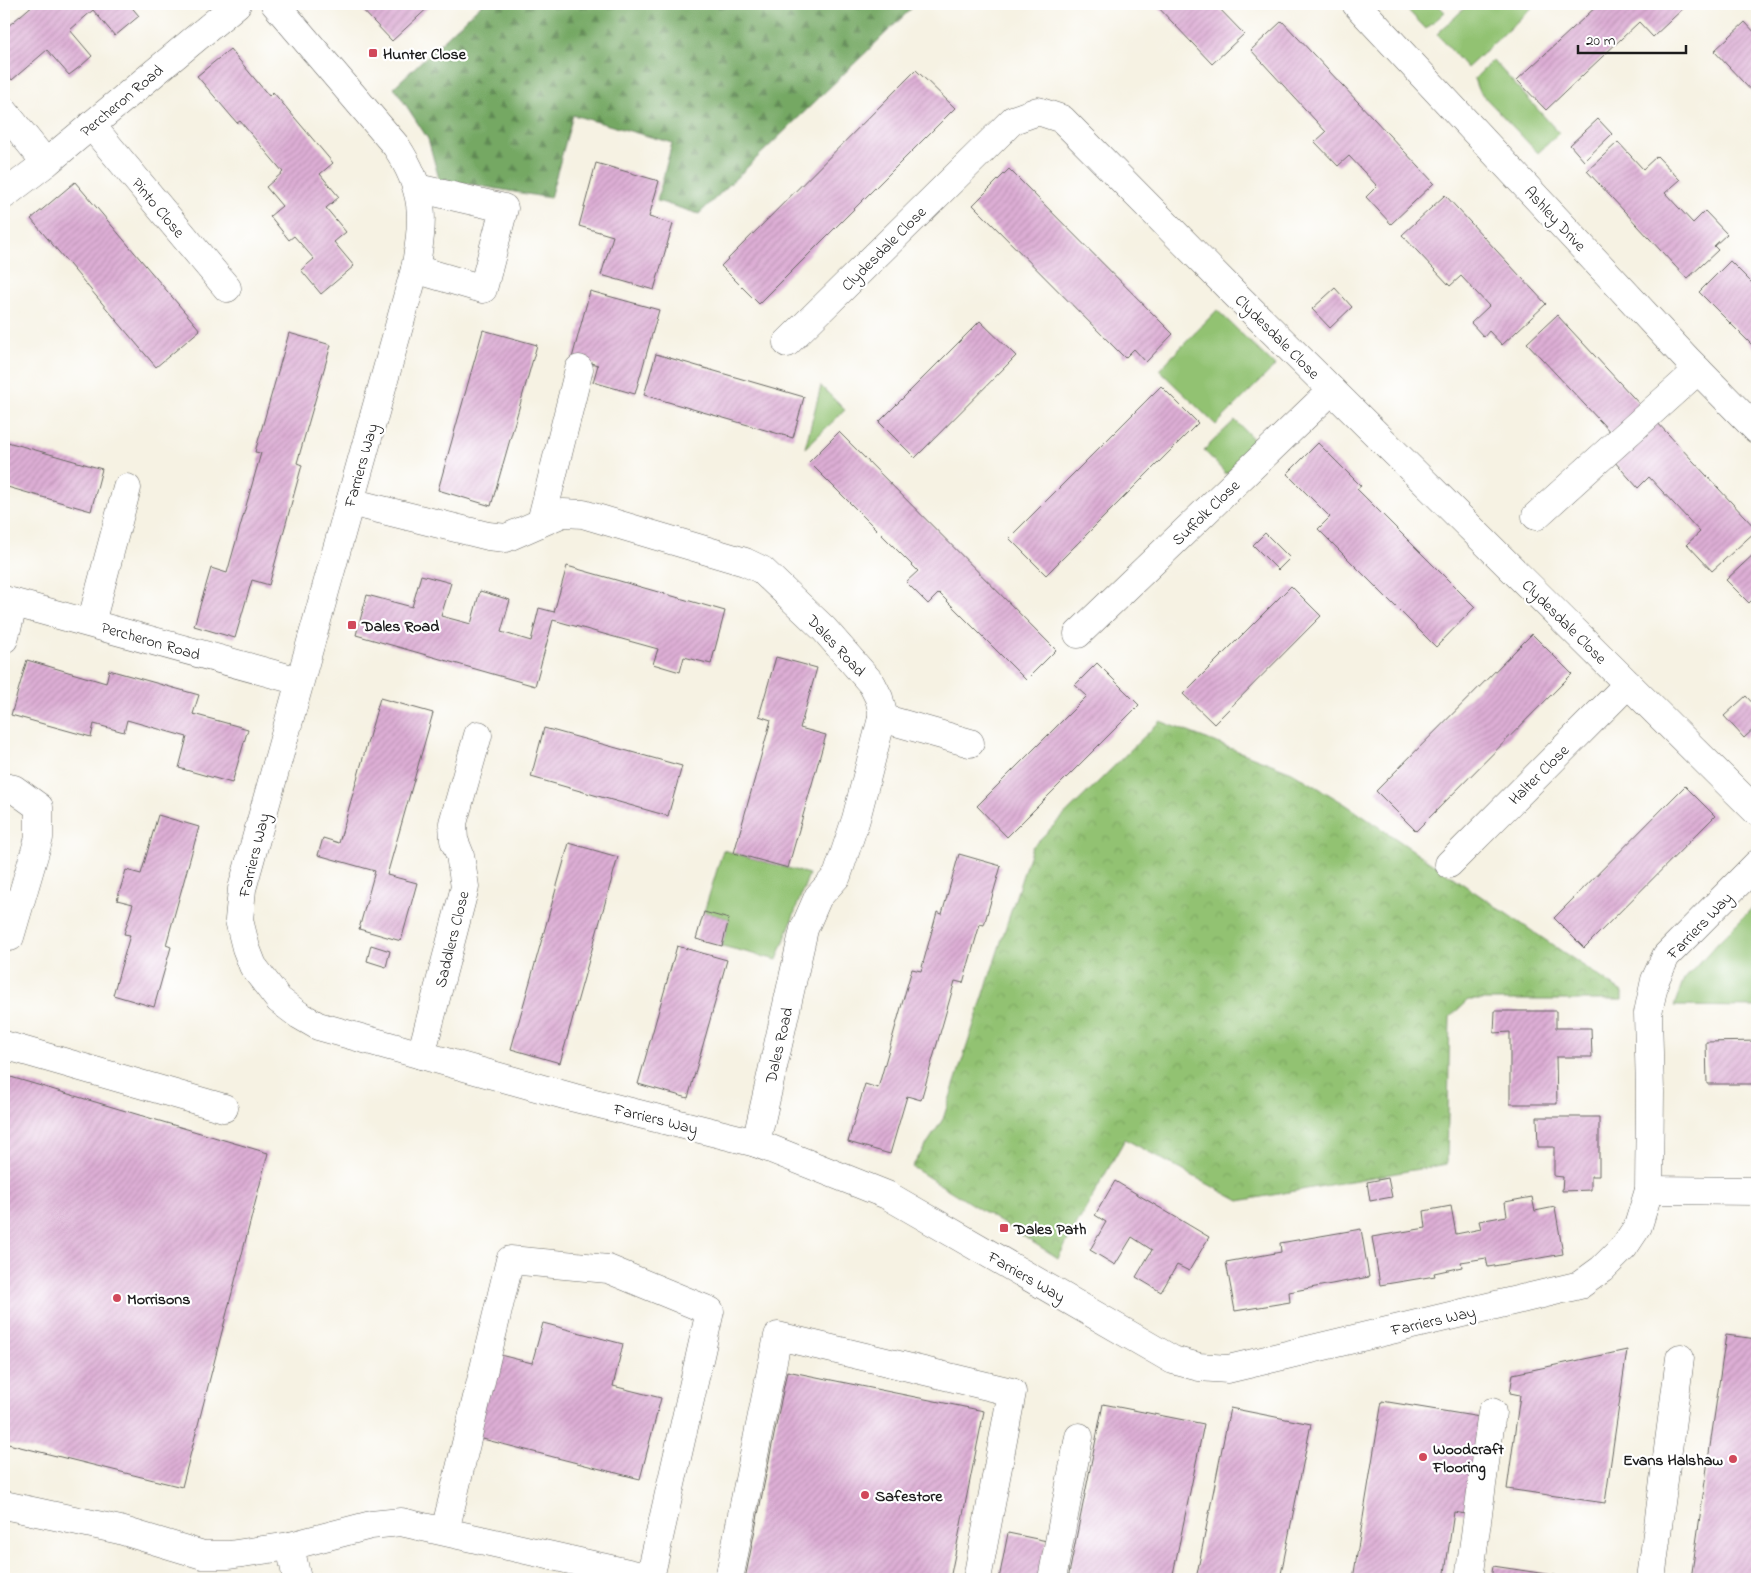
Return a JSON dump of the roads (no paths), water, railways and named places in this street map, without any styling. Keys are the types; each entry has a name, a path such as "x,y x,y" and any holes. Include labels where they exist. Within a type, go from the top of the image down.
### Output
{"street":[{"name":"Percheron Road","path":"4,195 46,163 238,4"},
{"name":"Farriers Way","path":"276,4 396,146 410,166 422,212 421,236 415,269 242,889 239,920 246,948 254,966 280,1000 299,1016 318,1026 575,1098 756,1143 887,1195 1173,1360 1199,1367 1228,1369 1580,1284 1602,1269 1624,1247 1638,1226 1649,1190 1650,1092 1648,1013 1655,980 1666,956 1757,864"},
{"name":"Ashley Drive","path":"1356,4 1698,370 1757,430"},
{"path":"4,111 46,163"},
{"name":"Clydesdale Close","path":"787,343 1013,120 1038,111 1062,119 1757,812"},
{"name":"Pinto Close","path":"91,125 226,288"},
{"path":"415,269 483,288 504,208 417,188"},
{"path":"541,522 579,369"},
{"path":"1536,516 1698,370"},
{"name":"Suffolk Close","path":"1078,634 1332,390"},
{"path":"91,623 127,488"},
{"name":"Dales Road","path":"350,502 488,536 506,538 563,513 583,514 745,562 762,570 824,629 872,684 879,698 882,718 856,819 838,876 818,897 804,929 756,1143"},
{"name":"Percheron Road","path":"9,601 299,681"},
{"path":"4,639 9,601"},
{"name":"Halter Close","path":"1449,864 1628,684"},
{"path":"882,718 970,743"},
{"name":"Saddlers Close","path":"421,1055 465,887 460,854 454,840 453,823 478,735"},
{"path":"4,787 14,789 39,807 39,838 10,937"},
{"path":"4,1045 224,1108"},
{"path":"1649,1190 1757,1191"},
{"path":"4,1506 120,1530 203,1555 228,1555 290,1546 371,1525 401,1522 650,1578 710,1311 608,1269 510,1260 445,1531"},
{"path":"729,1579 778,1336 1012,1392 978,1579"},
{"path":"1651,1579 1680,1358"},
{"path":"1469,1579 1492,1412"},
{"path":"1052,1579 1079,1437"},
{"path":"290,1546 297,1579"}],"place":[{"name":"Hunter Close","path":"373,53"},
{"name":"Dales Road","path":"352,625"},
{"name":"Dales Path","path":"1004,1228"},
{"name":"Morrisons","path":"117,1298"},
{"name":"Woodcraft Flooring","path":"1423,1457"},
{"name":"Evans Halshaw","path":"1733,1459"},
{"name":"Safestore","path":"865,1495"}]}
